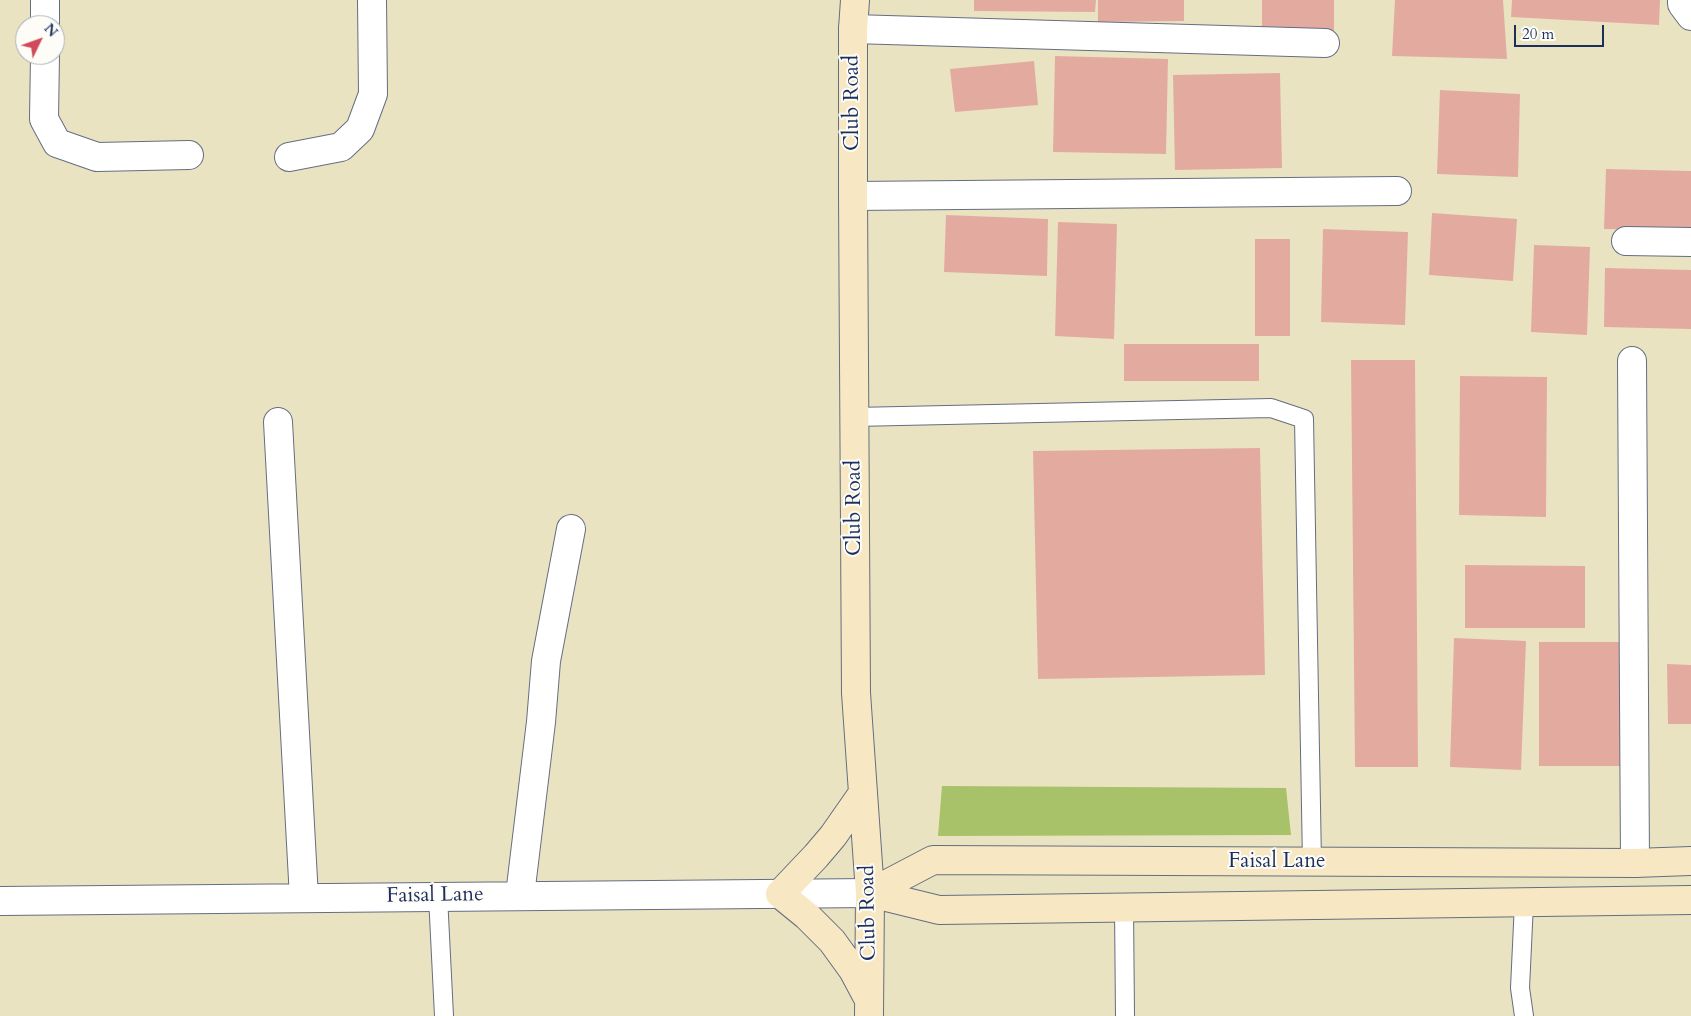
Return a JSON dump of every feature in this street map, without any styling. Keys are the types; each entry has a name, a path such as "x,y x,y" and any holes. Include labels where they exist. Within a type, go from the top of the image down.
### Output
{"main road":[{"name":"Club Road","path":"855,0 853,29 853,196 856,693 870,893 869,1009"},
{"path":"863,792 828,842 780,894 808,916 832,941 853,970 869,1009"},
{"name":"Faisal Lane","path":"870,893 933,860 1635,863 1691,861"},
{"name":"Faisal Lane","path":"870,893 939,910 1691,900"}],"street":[{"path":"45,0 45,15"},
{"path":"290,157 340,147 360,129 373,94 372,0"},
{"path":"1682,0 1682,4 1691,16"},
{"path":"853,29 1325,43"},
{"path":"44,65 44,119 57,144 97,157 188,155"},
{"path":"853,196 1397,191"},
{"path":"1626,241 1691,242"},
{"path":"1632,360 1635,863"},
{"path":"278,422 304,898"},
{"path":"520,895 542,722 546,660 571,529"},
{"name":"Faisal Lane","path":"0,901 870,893"}],"lane":[{"path":"854,417 1271,408 1304,419 1312,862"},
{"path":"438,896 444,1016"},
{"path":"1524,903 1520,988 1524,1016"},
{"path":"1124,908 1126,1016"}],"green space":[{"path":"942,786 1286,788 1291,835 938,836"}],"building":[{"path":"974,0 1096,0 1095,12 974,11"},
{"path":"1098,0 1184,0 1184,21 1098,22"},
{"path":"1262,0 1334,0 1334,38 1262,38"},
{"path":"1395,0 1503,0 1507,59 1392,56"},
{"path":"1512,0 1660,0 1659,25 1511,17"},
{"path":"1055,56 1168,59 1166,154 1053,152"},
{"path":"1034,61 1038,105 955,112 950,69"},
{"path":"1280,73 1282,168 1175,170 1173,75"},
{"path":"1440,90 1520,94 1518,177 1437,174"},
{"path":"1606,169 1691,171 1691,231 1604,229"},
{"path":"1432,213 1517,219 1513,281 1429,275"},
{"path":"946,215 1048,219 1047,276 944,272"},
{"path":"1058,222 1117,224 1114,339 1055,336"},
{"path":"1323,229 1408,232 1405,325 1321,322"},
{"path":"1255,239 1290,239 1290,336 1255,336"},
{"path":"1534,245 1590,247 1587,335 1531,332"},
{"path":"1605,268 1691,270 1691,329 1604,327"},
{"path":"1124,344 1259,344 1259,381 1124,381"},
{"path":"1351,360 1415,360 1418,767 1355,767"},
{"path":"1460,376 1547,377 1546,517 1459,515"},
{"path":"1260,448 1265,675 1038,679 1033,451"},
{"path":"1465,565 1585,566 1585,628 1465,628"},
{"path":"1454,638 1526,641 1521,770 1450,767"},
{"path":"1539,642 1622,642 1622,766 1539,766"},
{"path":"1667,664 1691,665 1691,724 1668,724"}]}
